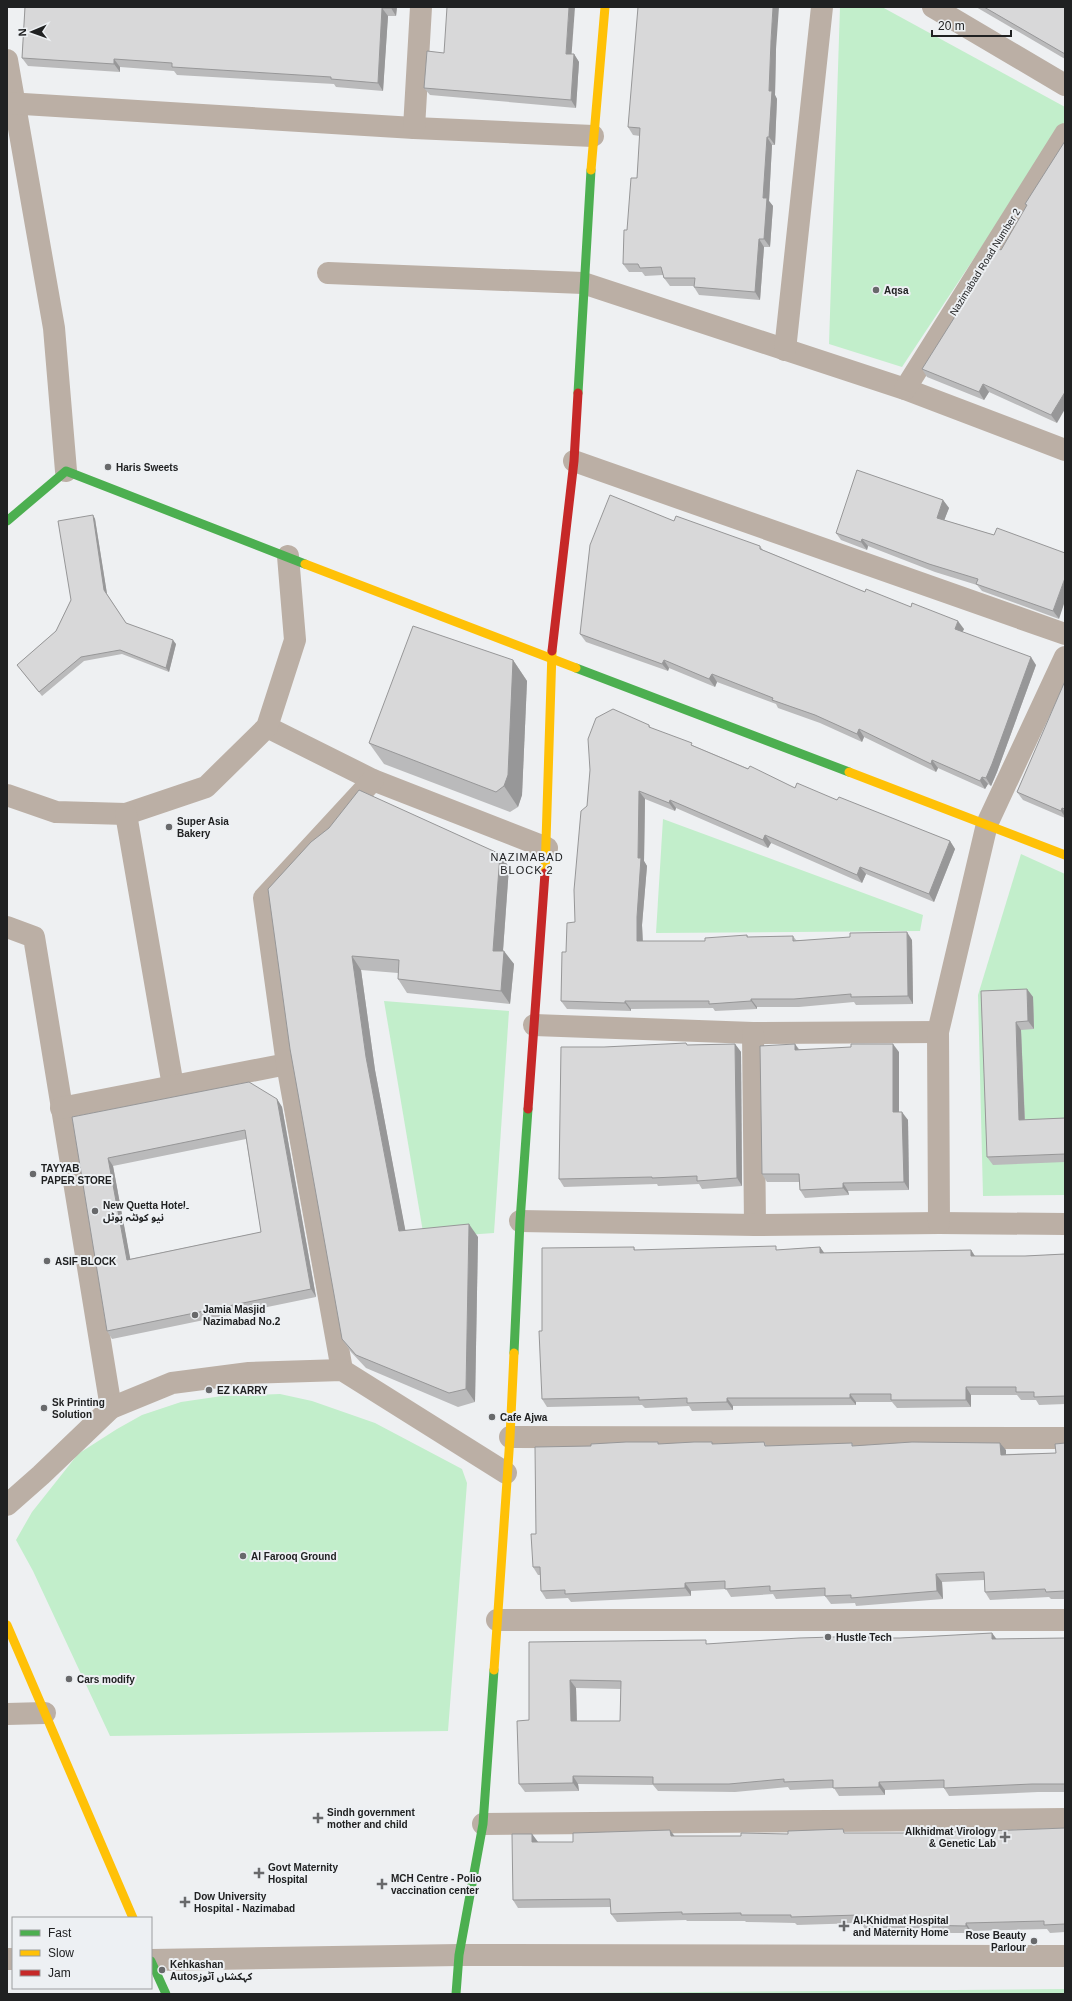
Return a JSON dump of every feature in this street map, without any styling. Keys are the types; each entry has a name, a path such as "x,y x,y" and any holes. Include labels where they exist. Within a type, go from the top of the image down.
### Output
{"street":[{"path":"414,128 421,7"},
{"path":"456,1994 459,1955 483,1824 498,1620 506,1473 510,1437 520,1221 547,848 551,660 574,461 583,283 593,136 605,7"},
{"path":"785,350 822,7"},
{"path":"933,7 1065,85"},
{"path":"7,60 11,103 54,328 66,470"},
{"path":"11,103 414,128 593,136"},
{"name":"Nazimabad Road Number 2","path":"905,389 1065,134"},
{"path":"328,273 583,283 905,389 1065,450"},
{"path":"574,461 1065,634"},
{"path":"7,521 66,470"},
{"path":"66,470 551,660 988,824 1065,855"},
{"path":"7,795 56,812 126,814 206,787 267,727 295,640 288,556"},
{"path":"939,1223 938,1032 988,824 1065,657"},
{"path":"267,727 373,780 547,848"},
{"path":"342,1370 287,1064 264,898 373,780"},
{"path":"126,814 173,1086"},
{"path":"7,927 34,937 111,1408"},
{"path":"534,1025 753,1033 938,1032"},
{"path":"753,1033 755,1225"},
{"path":"61,1108 287,1064"},
{"path":"520,1221 755,1225 939,1223 1065,1224"},
{"path":"7,1505 41,1475 111,1408 172,1383 249,1373 342,1370 506,1473"},
{"path":"510,1437 1065,1438"},
{"path":"498,1620 1065,1620"},
{"path":"7,1625 132,1917"},
{"path":"7,1714 45,1713"},
{"path":"483,1824 1065,1819"},
{"path":"152,1961 459,1955 1065,1956"},
{"path":"152,1963 166,1994"}],"green space":[{"path":"840,7 882,7 1065,107 1065,121 902,367 829,344"},
{"path":"663,819 923,915 920,931 656,933"},
{"path":"1021,854 1065,874 1065,1195 983,1196 978,995"},
{"path":"384,1001 509,1011 494,1233 424,1238"},
{"name":"Al Farooq Ground","path":"280,1394 312,1401 375,1423 462,1469 467,1483 448,1731 110,1736 33,1571 16,1540 32,1512 78,1454 142,1415 181,1402 222,1396"},
{"path":"1065,1989 1065,1994 566,1994 568,1993"}],"building":[{"path":"25,7 391,8 382,8 378,83 331,79 331,77 172,67 172,63 114,59 114,64 22,58"},
{"path":"447,7 569,7 566,54 574,54 571,100 424,88 427,51 444,53"},
{"path":"638,7 773,7 769,91 772,91 763,198 767,198 764,239 759,239 755,292 694,287 695,278 664,278 661,267 640,268 638,264 623,264 624,230 627,230 631,178 637,178 640,128 628,127"},
{"path":"984,7 1065,7 1065,54"},
{"path":"1065,141 1065,392 1051,415 983,384 979,392 922,369 998,248 1001,250 1027,205 1025,204"},
{"path":"857,470 943,500 937,518 994,535 997,528 1065,553 1065,578 1053,611 976,584 978,579 929,564 862,539 861,542 836,533"},
{"path":"610,495 674,521 676,516 760,546 760,549 865,592 866,589 911,607 912,603 958,621 955,629 1031,657 986,778 982,777 980,781 932,760 931,764 859,729 857,734 815,715 772,700 773,698 712,674 709,679 664,660 662,664 580,634 590,545"},
{"path":"93,515 104,590 126,623 173,640 166,668 120,650 81,657 39,692 17,665 56,631 71,600 58,521"},
{"path":"413,626 513,660 508,775 504,786 496,792 369,743"},
{"path":"1065,681 1065,809 1062,808 1061,811 1017,792"},
{"path":"613,709 649,725 649,727 692,743 691,745 748,769 750,766 795,788 797,783 837,800 839,797 950,841 929,894 860,867 857,875 765,835 763,840 670,800 669,803 639,791 638,858 641,858 637,941 705,941 705,938 747,935 747,937 793,936 793,941 850,937 850,933 907,932 908,996 851,997 851,994 794,999 751,999 751,1001 709,1004 709,1001 625,1001 625,1003 561,1001 562,952 566,952 567,923 575,922 574,890 581,811 587,806 590,770 588,739 596,718"},
{"path":"359,790 500,854 493,951 504,951 501,991 398,979 399,960 352,956 366,1057 399,1231 469,1224 466,1389 449,1393 356,1355 342,1339 290,1049 268,889 311,842 329,828"},
{"path":"1027,989 1028,1021 1016,1022 1019,1120 1065,1118 1065,1154 987,1157 981,991"},
{"path":"686,1043 687,1045 735,1044 737,1178 697,1181 697,1176 559,1179 561,1047 604,1047"},
{"path":"795,1044 795,1050 851,1047 851,1044 893,1044 893,1112 902,1112 904,1182 843,1183 843,1188 800,1190 799,1174 762,1174 760,1046"},
{"path":"249,1082 277,1099 311,1289 107,1331 72,1117","holes":["245,1130 261,1232 127,1260 108,1158"]},
{"path":"776,1246 776,1250 820,1247 820,1253 971,1250 971,1256 1065,1254 1065,1396 1034,1397 1034,1392 1016,1392 1016,1387 966,1387 966,1400 891,1400 891,1394 850,1394 850,1398 727,1398 727,1402 687,1403 687,1398 639,1400 639,1397 542,1399 539,1331 542,1331 542,1248 634,1247 634,1250"},
{"path":"658,1442 658,1444 712,1442 712,1444 764,1442 765,1446 852,1443 852,1446 912,1442 1000,1443 1001,1455 1056,1453 1055,1444 1065,1443 1065,1591 1046,1592 1045,1589 985,1592 984,1572 936,1574 937,1591 851,1598 851,1595 825,1596 825,1588 770,1591 770,1586 725,1589 725,1581 685,1583 685,1588 565,1594 565,1590 541,1591 540,1567 533,1567 531,1534 536,1534 535,1447 591,1446 591,1444"},
{"path":"992,1633 992,1639 1065,1638 1065,1784 944,1788 944,1780 879,1782 879,1787 833,1788 833,1780 784,1782 784,1779 729,1784 653,1784 653,1777 573,1776 573,1783 519,1784 517,1721 529,1720 529,1642 706,1640 706,1644 799,1638 868,1636 868,1638 900,1638","holes":["570,1680 621,1681 620,1721 571,1721"]},
{"path":"1065,1828 1065,1924 1044,1925 1044,1921 966,1923 966,1926 914,1925 914,1921 859,1921 859,1915 791,1917 791,1915 741,1915 741,1913 682,1914 682,1912 611,1914 610,1899 513,1900 512,1834 532,1834 532,1842 573,1842 573,1833 670,1830 671,1836 741,1836 741,1833 788,1834 788,1831 843,1829 844,1833 916,1833 916,1831 964,1832"}],"traffic: fast":[{"path":"578,393 591,170"},
{"path":"7,521 66,471 305,564"},
{"path":"576,668 849,772"},
{"path":"514,1353 520,1221 528,1109"},
{"path":"456,1994 459,1955 483,1824 494,1670"},
{"path":"152,1963 166,1994"}],"traffic: slow":[{"path":"591,170 605,7"},
{"path":"305,564 576,668"},
{"path":"545,873 552,651"},
{"path":"849,772 1065,855"},
{"path":"494,1670 510,1437 514,1353"},
{"path":"7,1625 133,1917"}],"traffic: jam":[{"path":"552,651 574,461 578,393"},
{"path":"528,1109 545,873"}],"place":[{"name":"Aqsa","path":"876,290"},
{"name":"Haris Sweets","path":"108,467"},
{"name":"Super Asia Bakery","path":"169,827"},
{"name":"TAYYAB PAPER STORE","path":"33,1174"},
{"name":"New Quetta Hotel۔ نیو کوئٹہ ہوٹل","path":"95,1211"},
{"name":"ASIF BLOCK","path":"47,1261"},
{"name":"Jamia Masjid Nazimabad No.2","path":"195,1315"},
{"name":"EZ KARRY","path":"209,1390"},
{"name":"Sk Printing Solution","path":"44,1408"},
{"name":"Cafe Ajwa","path":"492,1417"},
{"name":"Al Farooq Ground","path":"243,1556"},
{"name":"Hustle Tech","path":"828,1637"},
{"name":"Cars modify","path":"69,1679"},
{"name":"Sindh government mother and child","path":"318,1818"},
{"name":"Alkhidmat Virology & Genetic Lab","path":"1005,1837"},
{"name":"Govt Maternity Hospital","path":"259,1873"},
{"name":"MCH Centre - Polio vaccination center","path":"382,1884"},
{"name":"Dow University Hospital - Nazimabad","path":"185,1902"},
{"name":"Al-Khidmat Hospital and Maternity Home","path":"844,1926"},
{"name":"Rose Beauty Parlour","path":"1034,1941"},
{"name":"Kehkashan Autosکہکشاں آٹوز","path":"162,1970"}],"district":[{"name":"NAZIMABAD BLOCK 2","path":"527,863"}]}
